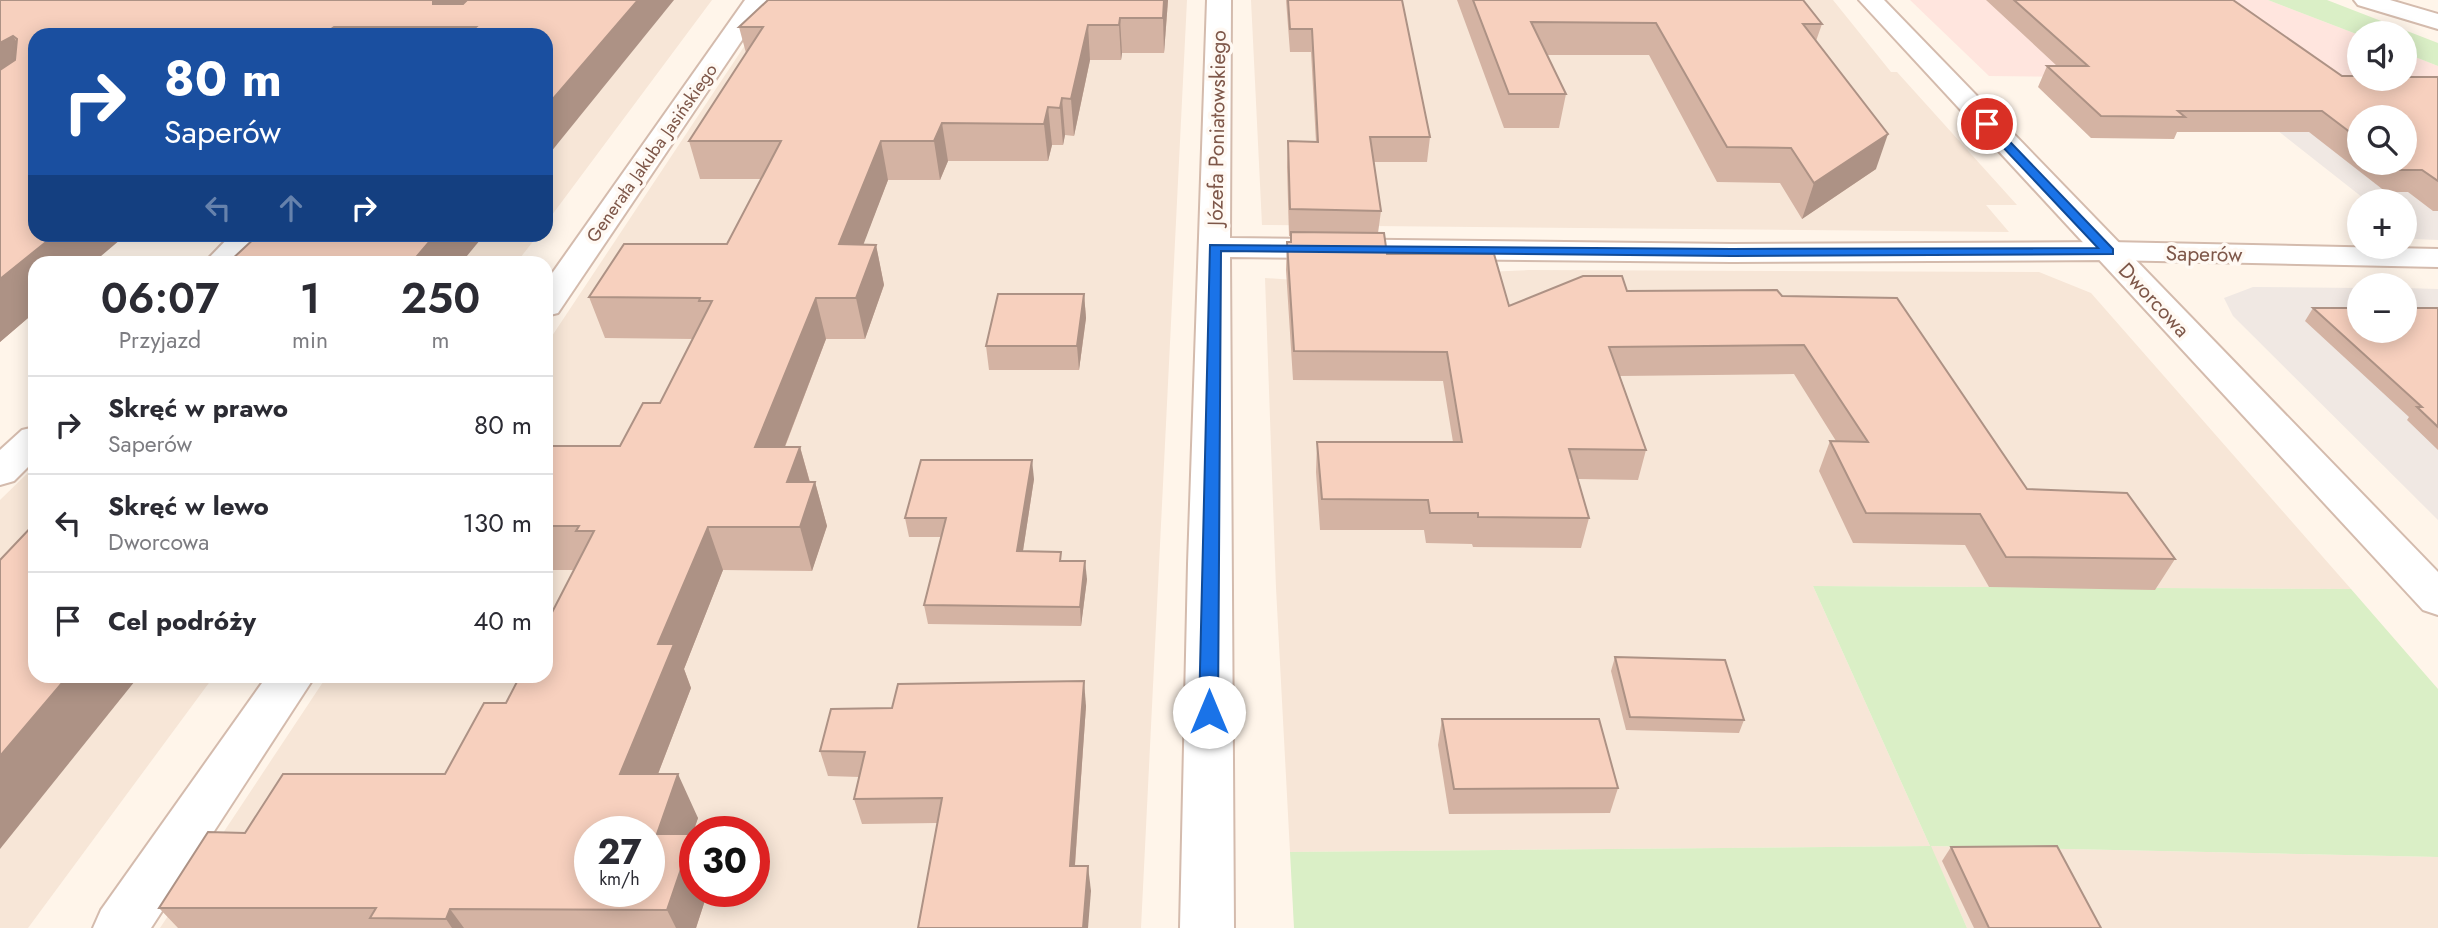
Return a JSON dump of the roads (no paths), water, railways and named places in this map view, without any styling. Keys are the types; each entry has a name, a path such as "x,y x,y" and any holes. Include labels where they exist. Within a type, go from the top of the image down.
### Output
{"street":[{"name":"Generała Jakuba Jasińskiego","path":"553,296 757,0"},
{"name":"Józefa Poniatowskiego","path":"1207,928 1219,0"},
{"name":"Dworcowa","path":"1871,0 2438,599"},
{"path":"2366,0 2438,22"},
{"path":"227,256 242,242"},
{"name":"Saperów","path":"1215,247 1719,253 2109,251 2438,258"},
{"path":"0,472 28,446"},
{"path":"120,928 287,683"}]}
